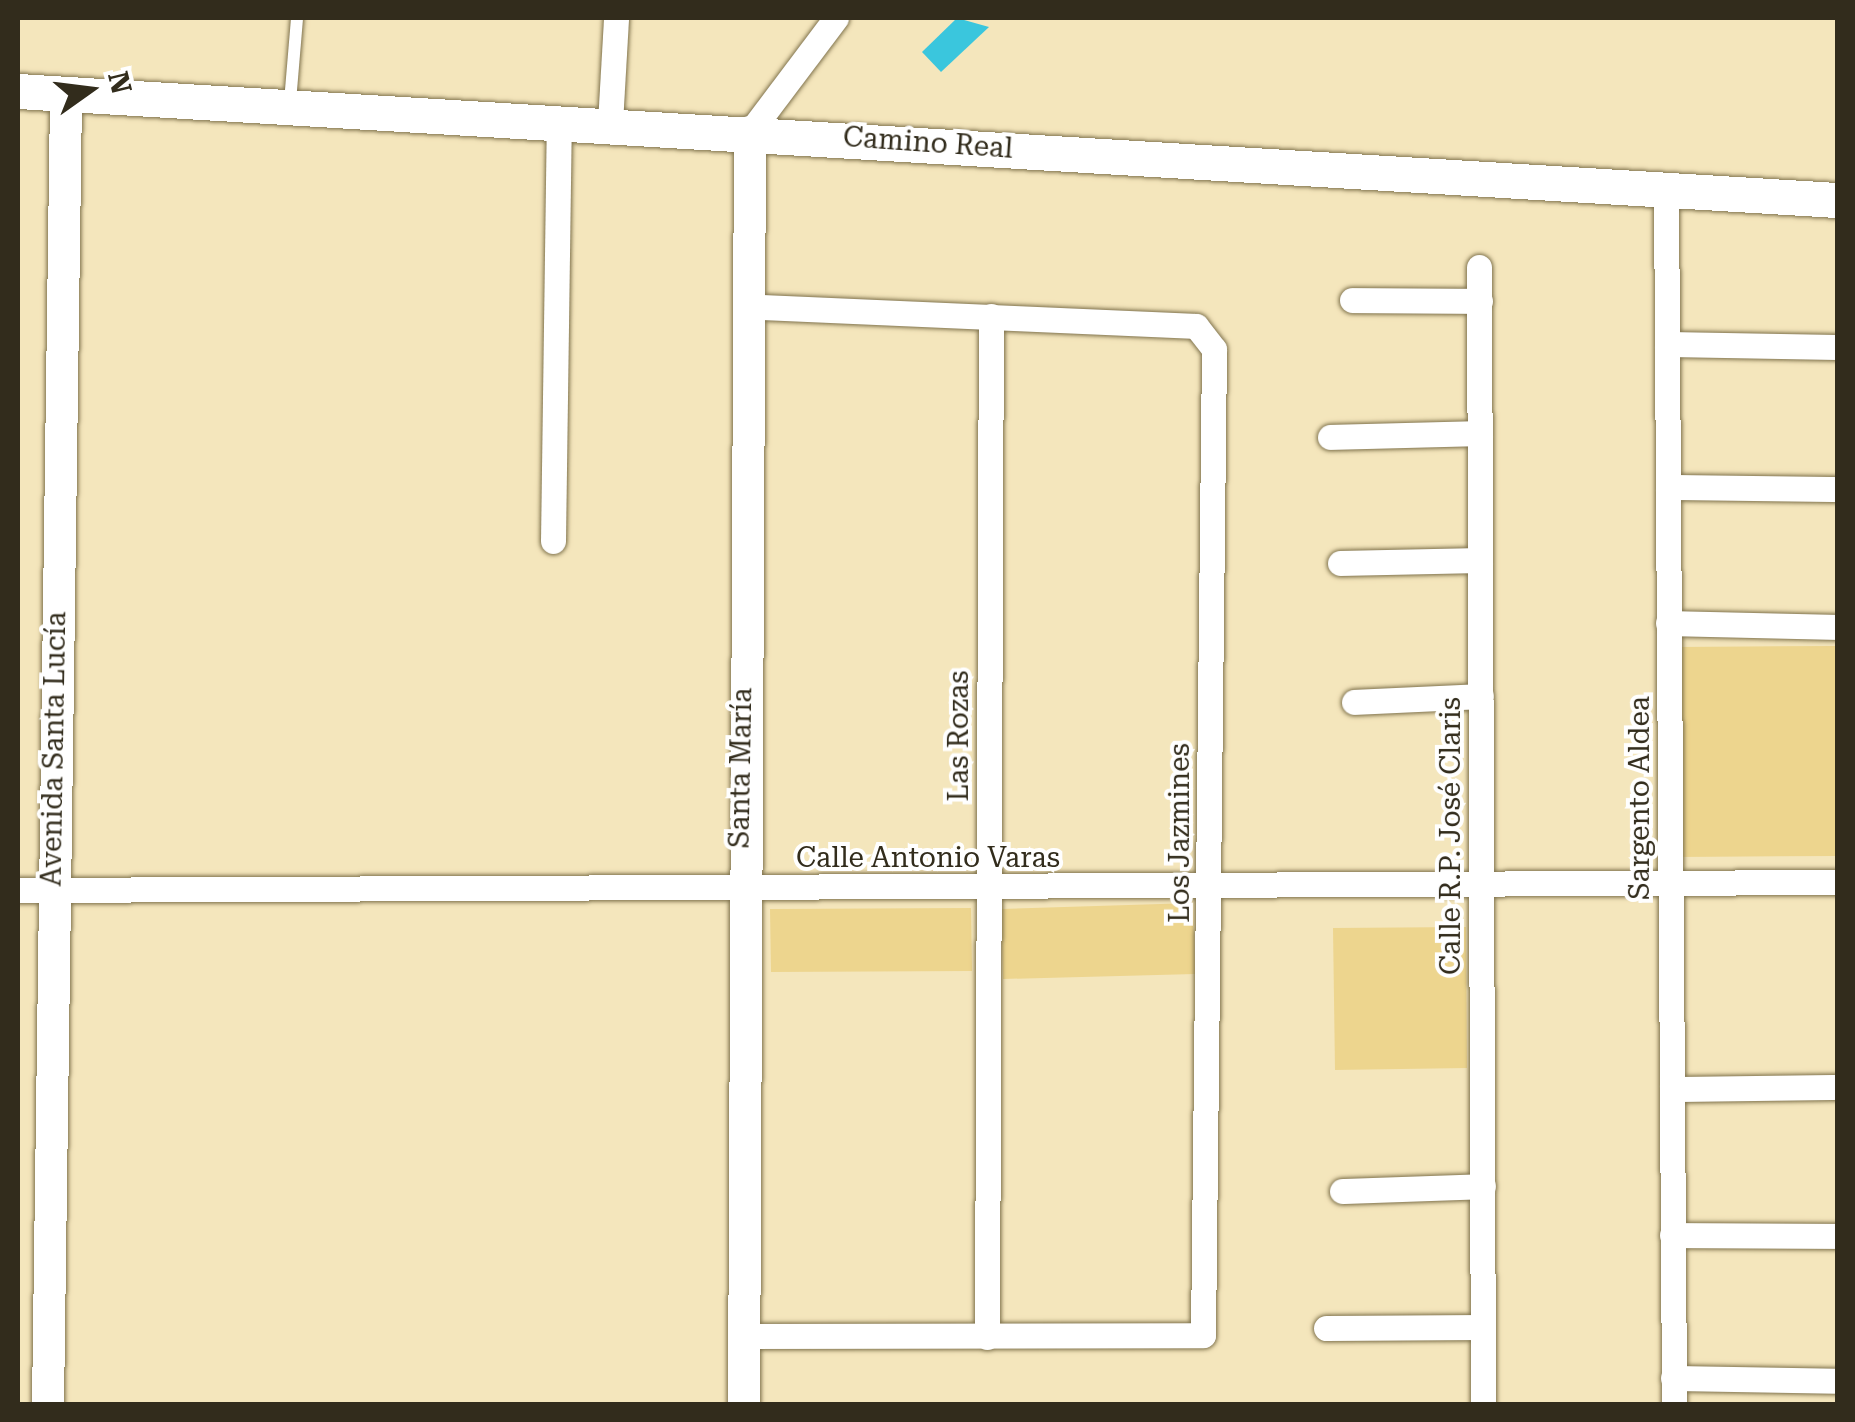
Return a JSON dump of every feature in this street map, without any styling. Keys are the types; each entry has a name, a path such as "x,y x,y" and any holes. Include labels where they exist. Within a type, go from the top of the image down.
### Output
{"main road":[{"name":"Camino Real","path":"18,91 290,102 1838,200"}],"street":[{"path":"610,122 616,18"},
{"path":"750,132 836,18"},
{"name":"Avenida Santa Lucía","path":"48,1404 51,890 66,93"},
{"path":"552,541 558,120"},
{"name":"Santa María","path":"744,1404 740,887 750,132"},
{"name":"Sargento Aldea","path":"1666,190 1674,1404"},
{"name":"Calle R.P. José Claris","path":"1479,267 1483,1404"},
{"path":"1352,300 1480,300"},
{"path":"745,306 991,316"},
{"name":"Los Jazmines","path":"987,1336 1203,1335 1210,887 1208,332 991,316"},
{"name":"Las Rozas","path":"987,1336 991,316"},
{"path":"1667,344 1838,347"},
{"path":"1330,437 1480,434"},
{"path":"1668,487 1838,490"},
{"path":"1340,563 1480,560"},
{"path":"1668,623 1838,627"},
{"path":"1354,702 1481,696"},
{"name":"Calle Antonio Varas","path":"18,890 988,890 1838,882"},
{"path":"1672,1089 1838,1087"},
{"path":"1342,1191 1483,1186"},
{"path":"1672,1235 1838,1236"},
{"path":"1326,1328 1483,1327"},
{"path":"743,1336 987,1336"},
{"path":"1674,1378 1838,1381"}],"lane":[{"path":"290,102 297,18"}],"shaded area":[{"path":"1837,646 1837,856 1677,857 1676,647"},
{"path":"1193,903 1195,974 1003,979 1001,909"},
{"path":"971,908 972,971 771,972 770,909"},
{"path":"1466,927 1467,1068 1335,1070 1333,928"}],"building":[{"path":"957,18 989,27 941,72 922,52"}]}
